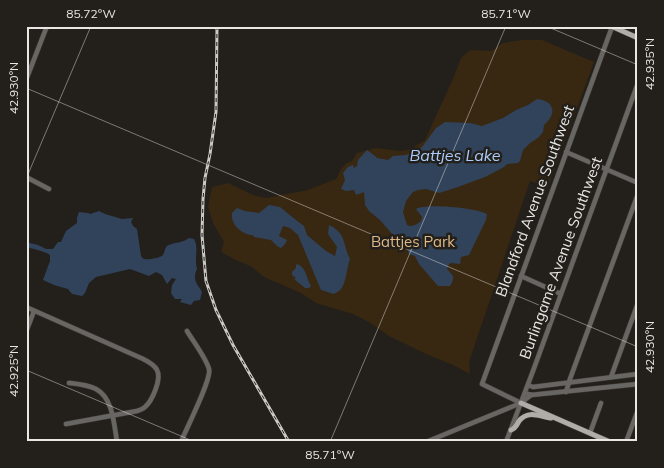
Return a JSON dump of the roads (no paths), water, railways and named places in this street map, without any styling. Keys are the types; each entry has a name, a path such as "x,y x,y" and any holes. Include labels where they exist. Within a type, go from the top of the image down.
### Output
{"main road":[{"path":"612,27 638,38"},
{"path":"521,403 610,442"},
{"path":"511,430 516,428 522,418 530,414 558,419"}],"street":[{"path":"26,80 47,26"},
{"name":"Blandford Avenue Southwest","path":"521,403 482,384 612,27"},
{"name":"Burlingame Avenue Southwest","path":"506,442 638,82"},
{"path":"566,152 638,183"},
{"path":"26,177 49,189"},
{"path":"566,392 568,382 638,194"},
{"path":"522,276 561,294"},
{"path":"611,377 638,303"},
{"path":"26,307 141,358 152,364 157,370 158,380 156,389 149,403 144,408 138,411 66,424"},
{"path":"26,332 34,310"},
{"path":"181,442 204,389 210,369 187,331"},
{"path":"528,385 638,374"},
{"path":"69,382 94,388 100,392 108,402 117,442"},
{"path":"525,393 531,395 638,384"},
{"path":"426,442 521,403 531,395"},
{"path":"590,433 601,403"},
{"path":"626,442 638,410"}],"water":[{"name":"Battjes Lake","path":"537,99 548,102 551,105 551,117 544,125 543,132 538,138 523,150 518,163 507,164 485,177 439,193 426,189 418,190 413,192 406,201 403,212 409,226 421,221 422,217 416,209 421,207 451,207 487,214 469,255 461,257 460,264 449,264 447,269 453,279 450,286 438,286 419,264 415,256 409,254 408,250 369,211 365,205 364,192 356,195 354,190 346,191 341,189 345,180 343,173 348,167 353,165 354,168 357,166 358,160 367,150 377,158 388,160 393,156 406,155 422,147 436,128 445,122 470,123 482,126 503,118"},
{"path":"269,205 280,207 304,226 307,235 335,256 337,247 328,234 329,225 339,232 350,259 344,283 340,290 334,294 321,290 298,235 290,228 283,226 279,236 287,240 281,248 271,240 254,237 241,231 235,225 232,213 237,208 259,213"},
{"path":"99,211 122,219 133,218 131,222 137,229 141,256 144,259 159,257 163,255 167,246 189,238 194,239 197,269 195,279 202,292 200,300 194,301 191,305 180,302 182,299 175,299 171,293 172,285 176,279 172,278 167,284 162,275 156,272 149,276 130,269 96,277 89,283 82,296 72,294 68,289 43,280 50,261 50,255 26,247 26,242 46,249 53,249 58,242 61,242 66,231 77,223 79,212 90,214"},
{"path":"297,264 305,272 311,286 309,288 305,288 292,275"}],"railway":[{"path":"217,26 216,112 203,199 202,235 206,281 216,310 233,345 289,442"}],"park label":[{"name":"Battjes Park","path":"413,242"}]}
